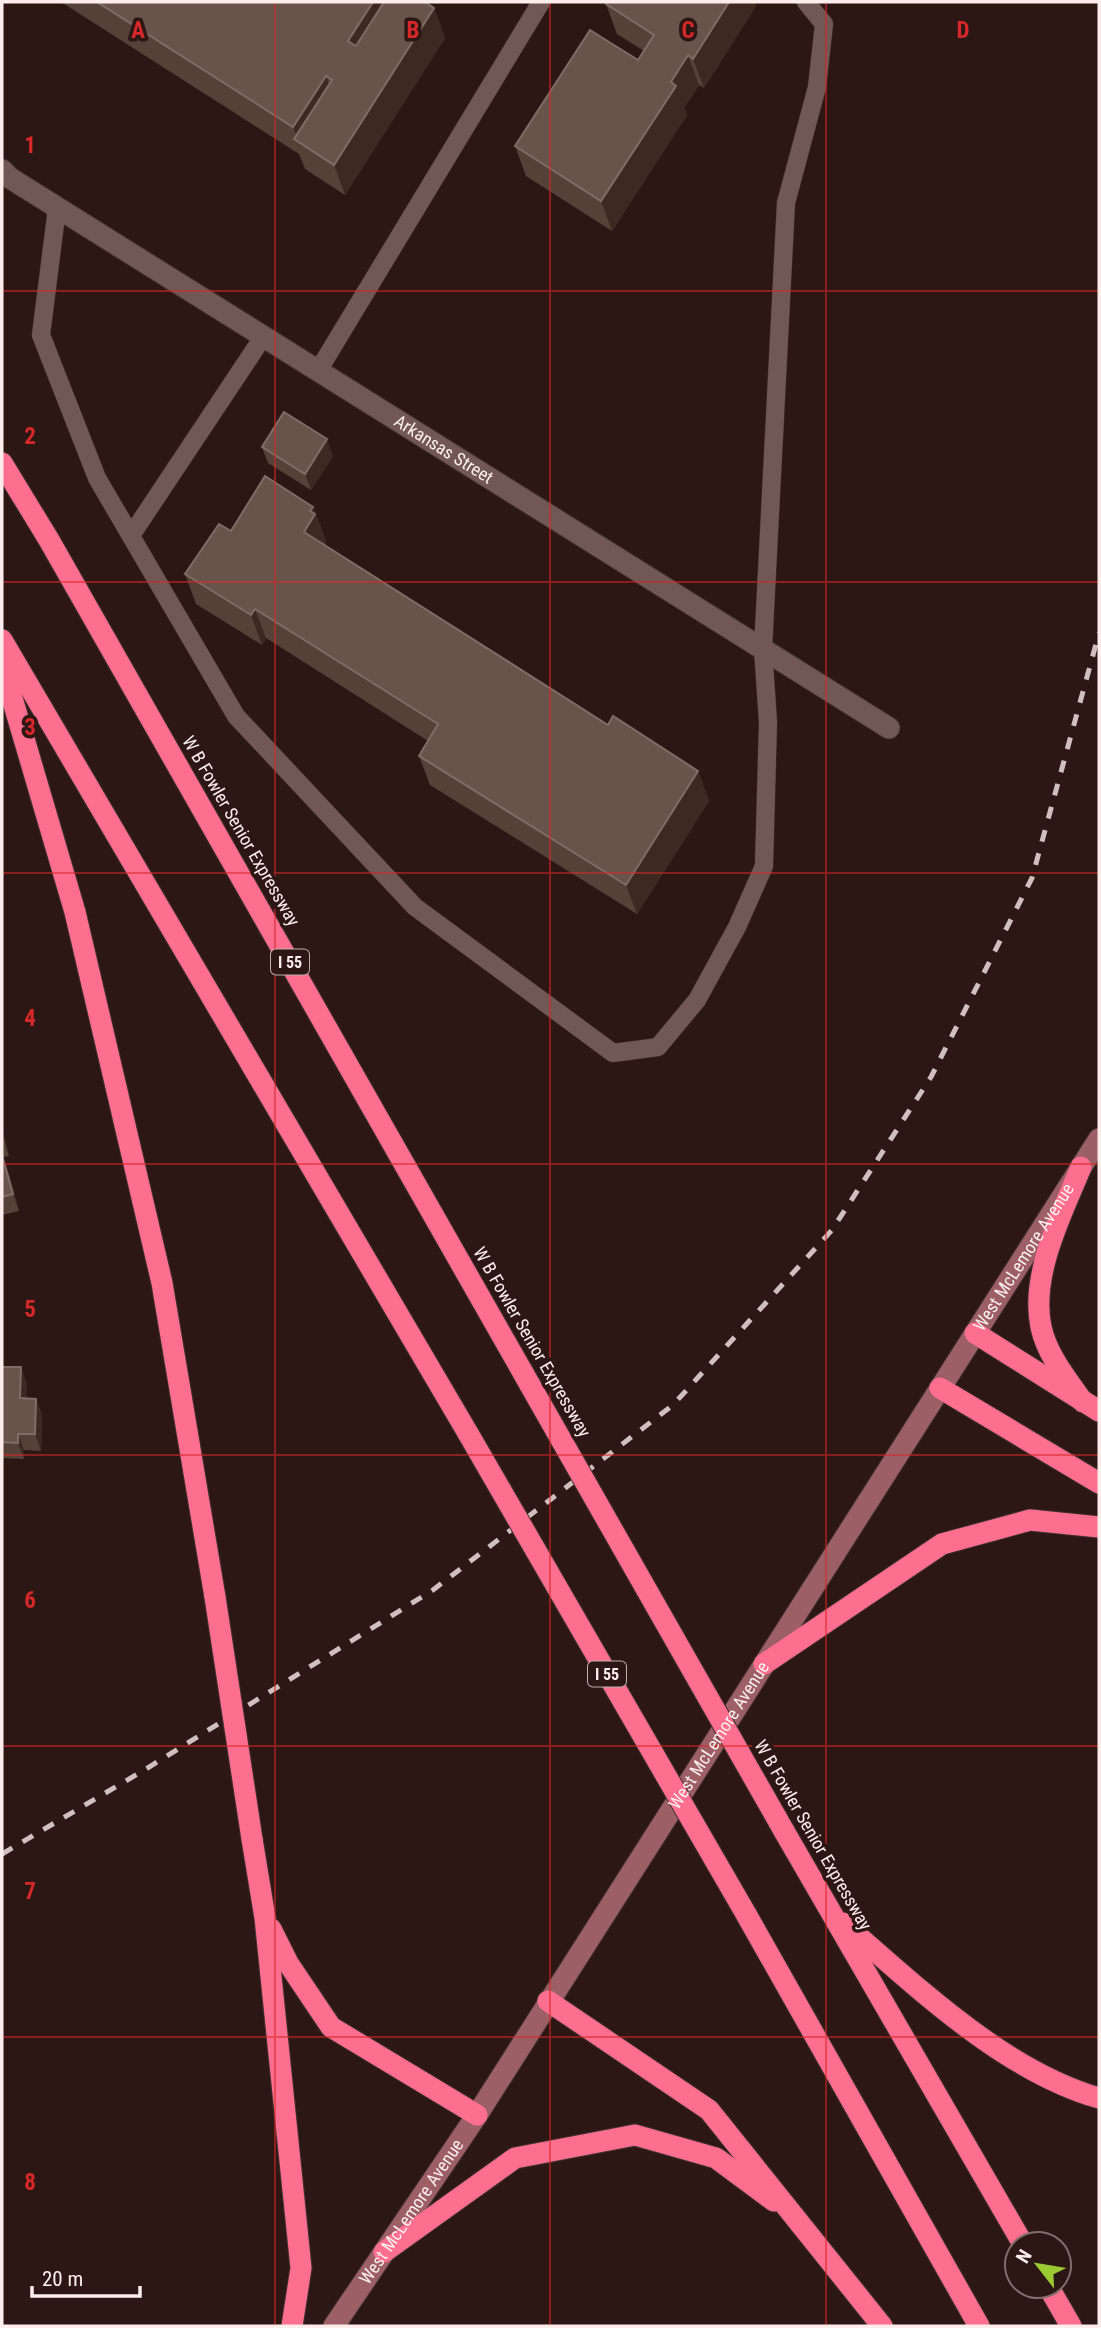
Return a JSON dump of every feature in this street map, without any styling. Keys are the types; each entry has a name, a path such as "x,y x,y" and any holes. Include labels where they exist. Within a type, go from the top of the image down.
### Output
{"highway":[{"name":"W B Fowler Senior Expressway","path":"2,463 49,540 784,1831 1015,2230"},
{"name":"I 55","path":"2,640 469,1435 746,1914 979,2326"},
{"path":"2,664 75,912 162,1283 265,1918 301,2269 292,2326"},
{"path":"1081,1167 1056,1228 1044,1269 1040,1313 1047,1345 1091,1406"},
{"path":"975,1334 1091,1406"},
{"path":"940,1388 1099,1483"},
{"path":"764,1664 942,1544 1030,1520 1099,1527"},
{"path":"831,1913 960,2024 1069,2090 1099,2098"},
{"path":"265,1918 288,1963 331,2026 477,2115"},
{"path":"548,2001 709,2110 882,2326"},
{"path":"384,2252 515,2158 635,2134 716,2158 797,2217"},
{"path":"1056,2300 1071,2326"}],"main road":[{"name":"West McLemore Avenue","path":"334,2326 477,2115 1099,1139"}],"street":[{"name":"Arkansas Street","path":"2,170 57,208 890,728"}],"lane":[{"path":"318,371 541,2"},
{"path":"57,208 41,335 97,478 236,716 415,907 612,1054 658,1047 698,1000 737,927 764,866 768,722 763,649 786,203 817,88 824,24 806,2"},
{"path":"132,534 263,337"}],"building":[{"path":"97,2 373,2 348,41 356,46 384,2 425,2 434,8 334,165 294,139 332,80 326,76 293,127"},
{"path":"729,2 693,59 688,55 671,82 676,86 601,201 515,146 590,30 638,60 654,35 606,4"},
{"path":"284,412 327,439 305,474 262,447"},
{"path":"265,476 313,507 310,511 315,514 304,532 608,725 613,716 698,771 626,885 419,756 438,724 255,609 251,615 185,574 219,524 231,531"},
{"path":"2,1155 13,1194 2,1197"},
{"path":"2,1367 21,1367 20,1398 36,1399 35,1434 18,1434 18,1443 2,1442"}],"railway":[{"path":"2,1854 146,1769 433,1590 673,1405 832,1230 931,1077 1032,878 1099,633"}]}
